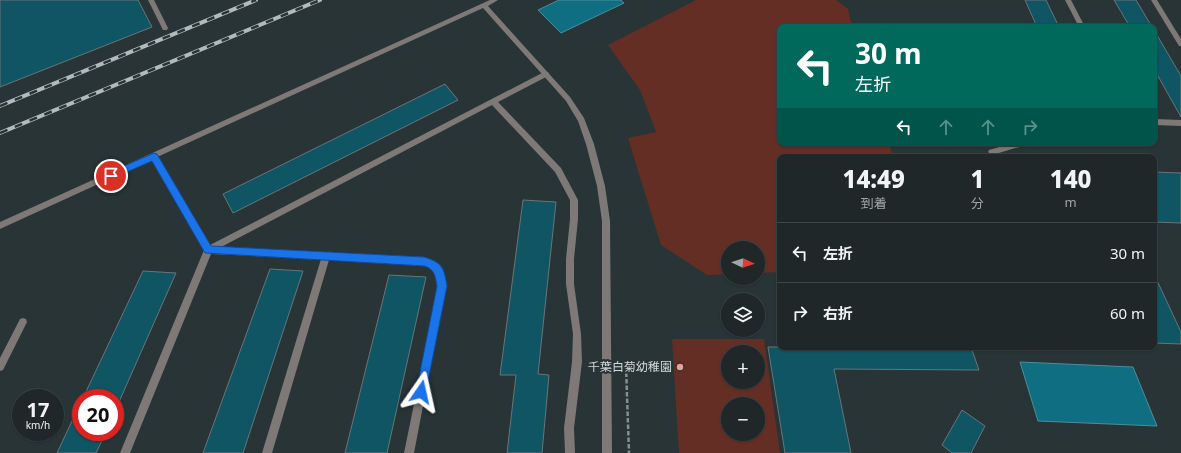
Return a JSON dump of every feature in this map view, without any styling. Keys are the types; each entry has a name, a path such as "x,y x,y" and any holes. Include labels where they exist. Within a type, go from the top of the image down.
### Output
{"street":[{"path":"151,0 166,28"},
{"path":"0,226 495,0"},
{"path":"1068,0 1080,24"},
{"path":"1154,0 1181,44"},
{"path":"484,5 568,99 581,120 601,186 606,221 607,453"},
{"path":"125,453 208,250 546,74"},
{"path":"493,102 558,170 574,200 570,284 577,334 577,362 569,428 570,453"},
{"path":"1157,122 1181,123"},
{"path":"992,152 1013,146"},
{"path":"154,156 208,250"},
{"path":"208,250 424,262 433,264 440,273 442,286 409,453"},
{"path":"267,453 326,256"},
{"path":"0,367 23,322"}],"shaded area":[{"path":"696,0 836,0 848,9 851,24 777,24 777,146 890,146 892,154 777,154 777,272 765,273 765,241 721,241 721,274 707,275 661,245 628,138 656,132 640,90 608,45"},
{"path":"672,339 764,339 765,345 721,345 721,389 765,389 765,346 780,453 679,453"}],"water":[{"path":"559,0 621,0 624,3 561,33 538,10"},
{"path":"1020,362 1133,367 1157,426 1038,421"}],"building":[{"path":"0,0 138,0 152,27 0,87"},
{"path":"1025,0 1046,0 1058,24 1036,24"},
{"path":"1114,0 1136,0 1150,24 1128,24"},
{"path":"1157,35 1181,76 1181,117 1157,74"},
{"path":"445,84 458,100 233,213 223,194"},
{"path":"1157,172 1181,173 1181,223 1157,222"},
{"path":"523,200 556,202 538,374 549,375 542,453 507,453 516,375 500,375"},
{"path":"270,269 303,271 243,453 203,453"},
{"path":"143,271 176,273 124,391 124,389 87,389"},
{"path":"389,275 426,277 387,453 345,453"},
{"path":"1157,280 1181,332 1181,344 1157,343"},
{"path":"768,347 777,347 777,350 972,350 979,370 834,369 851,453 785,453"},
{"path":"962,410 985,426 971,453 952,453 942,445"},
{"path":"72,421 72,441 102,441 96,453 57,453 64,441"}],"railway":[{"path":"0,106 256,0"},
{"path":"0,133 320,0"}],"place":[{"name":"千葉白菊幼稚園","path":"680,367"}],"route":[{"path":"111,176 154,156 208,250 424,262 433,264 440,273 442,286 421,392"}]}
